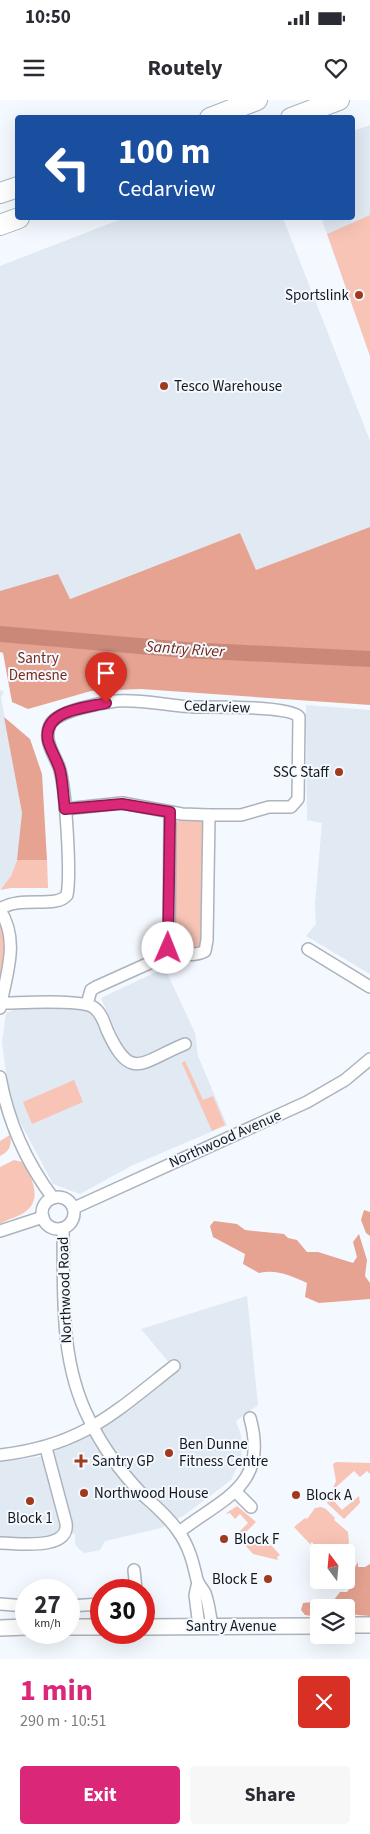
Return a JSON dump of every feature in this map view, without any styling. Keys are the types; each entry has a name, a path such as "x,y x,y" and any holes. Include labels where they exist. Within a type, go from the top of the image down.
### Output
{"highway":[{"path":"218,115 257,100"},
{"path":"299,115 339,100"},
{"path":"0,193 15,187"},
{"path":"0,225 15,219"}],"main road":[{"path":"355,1625 370,1625"},
{"name":"Santry Avenue","path":"155,1627 310,1626"},
{"path":"0,1628 15,1628"}],"street":[{"name":"Cedarview","path":"0,910 12,902 58,901 67,895 65,809 61,775 48,738 49,727 53,720 65,713 106,703 129,701 179,706 259,709 296,714 300,726 297,802 291,807 269,807 248,814 209,815 170,812 122,804 65,809"},
{"path":"169,954 170,812"},
{"path":"87,1004 91,990 96,987 169,954 197,954 206,948 209,815"},
{"path":"0,910 8,928 12,944 0,1006 87,1004 100,1014 118,1053 130,1063 142,1063 185,1044"},
{"path":"308,949 370,987"},
{"name":"Northwood Avenue","path":"74,1208 307,1102 345,1080 370,1059"},
{"path":"0,1077 4,1103 12,1126 23,1149 53,1198"},
{"path":"53,1198 68,1200 74,1208 72,1221 63,1228 50,1227 42,1216 44,1206 53,1198"},
{"path":"0,1231 42,1216"},
{"name":"Northwood Road","path":"63,1228 63,1312 67,1346 80,1399 93,1427 126,1476 180,1532 193,1559 198,1582 195,1595 206,1626"},
{"path":"0,1455 46,1448 93,1427 174,1366"},
{"path":"180,1532 236,1492 248,1473 254,1456 255,1442 250,1418"},
{"path":"0,1542 47,1543 62,1539 65,1534 66,1523 46,1448"},
{"path":"236,1492 251,1507"},
{"path":"134,1570 135,1579"},
{"path":"0,1604 15,1605"}],"shaded area":[{"path":"370,125 370,215 327,234 322,220 355,220 355,130"},
{"name":"Sportslink","path":"370,215 370,356 327,234"},
{"path":"119,220 284,220 370,441 370,527 256,570 240,533 69,599 18,588 0,591 0,266"},
{"path":"0,690 4,692 1,697 22,813 19,854 11,876 0,889"},
{"path":"306,705 370,710 370,974 306,936 316,924 315,904 322,823 307,820"},
{"path":"180,819 198,819 204,823 203,943 197,949 174,947 175,824"},
{"path":"17,860 47,860 48,888 11,888 0,890 11,876"},
{"path":"0,923 6,950 0,977"},
{"path":"169,966 170,971 167,973 195,1033 198,1056 227,1125 131,1166 80,1194 53,1184 10,1103 2,1042 6,1013 18,1008 81,1007 91,1010 106,1043 119,1038 101,998"},
{"path":"185,1061 203,1100 213,1096 225,1125 212,1131 182,1063"},
{"path":"74,1080 83,1102 32,1124 23,1102"},
{"path":"10,1135 10,1147 0,1156 0,1141"},
{"path":"14,1160 22,1162 29,1174 34,1188 34,1201 25,1212 0,1224 0,1167"},
{"path":"247,1296 258,1405 236,1421 241,1435 242,1449 241,1459 231,1480 186,1514 161,1528 105,1541 100,1550 84,1553 75,1544 75,1534 65,1534 62,1539 0,1543 0,1462 39,1457 81,1440 175,1370 141,1329"},
{"path":"336,1462 370,1463 370,1474 367,1471 360,1477 354,1471 335,1488 334,1491 338,1496 333,1500 342,1510 359,1496 360,1503 344,1519 327,1503 336,1481 333,1464"},
{"path":"237,1506 256,1522 242,1536 248,1543 256,1535 259,1538 262,1535 280,1555 277,1557 278,1560 253,1554 239,1538 233,1538 248,1523 240,1514 235,1519 230,1513 225,1514"},
{"path":"321,1507 326,1509 335,1518 334,1520 348,1532 349,1543 313,1544 312,1542 310,1544 294,1527 305,1518 307,1519 315,1508"}],"green space":[{"name":"Santry Demesne","path":"370,527 370,705 141,689 91,691 28,709 12,702 3,653 0,652 0,591 58,574 70,599 240,533 256,570"},
{"path":"4,717 30,739 42,774 47,860 17,860 22,813"},
{"path":"364,1210 370,1212 370,1236 366,1233 361,1220"},
{"path":"214,1221 237,1224 245,1230 284,1234 288,1238 297,1240 307,1252 318,1252 353,1263 357,1257 353,1242 359,1234 367,1260 365,1276 370,1283 370,1299 319,1303 305,1297 307,1283 278,1273 259,1273 243,1264 245,1254 213,1237 210,1226"},
{"path":"358,1562 358,1567 365,1567 370,1564 370,1616 355,1615 355,1599 335,1599 340,1592 355,1589 355,1567"},
{"path":"310,1602 310,1616 305,1615 301,1610 303,1603"}],"waterway":[{"name":"Santry River","path":"0,634 186,650 370,659"}],"place":[{"name":"Sportslink","path":"359,295"},
{"name":"Tesco Warehouse","path":"164,386"},
{"name":"SSC Staff","path":"339,772"},
{"name":"Ben Dunne Fitness Centre","path":"169,1453"},
{"name":"Santry GP","path":"81,1461"},
{"name":"Northwood House","path":"84,1493"},
{"name":"Block A","path":"296,1495"},
{"name":"Block 1","path":"30,1501"},
{"name":"Block F","path":"224,1539"},
{"name":"Block E","path":"268,1579"}],"route":[{"path":"106,703 65,713 50,723 48,731 49,744 61,775 65,809 101,804 133,804 170,812 168,948"}]}
